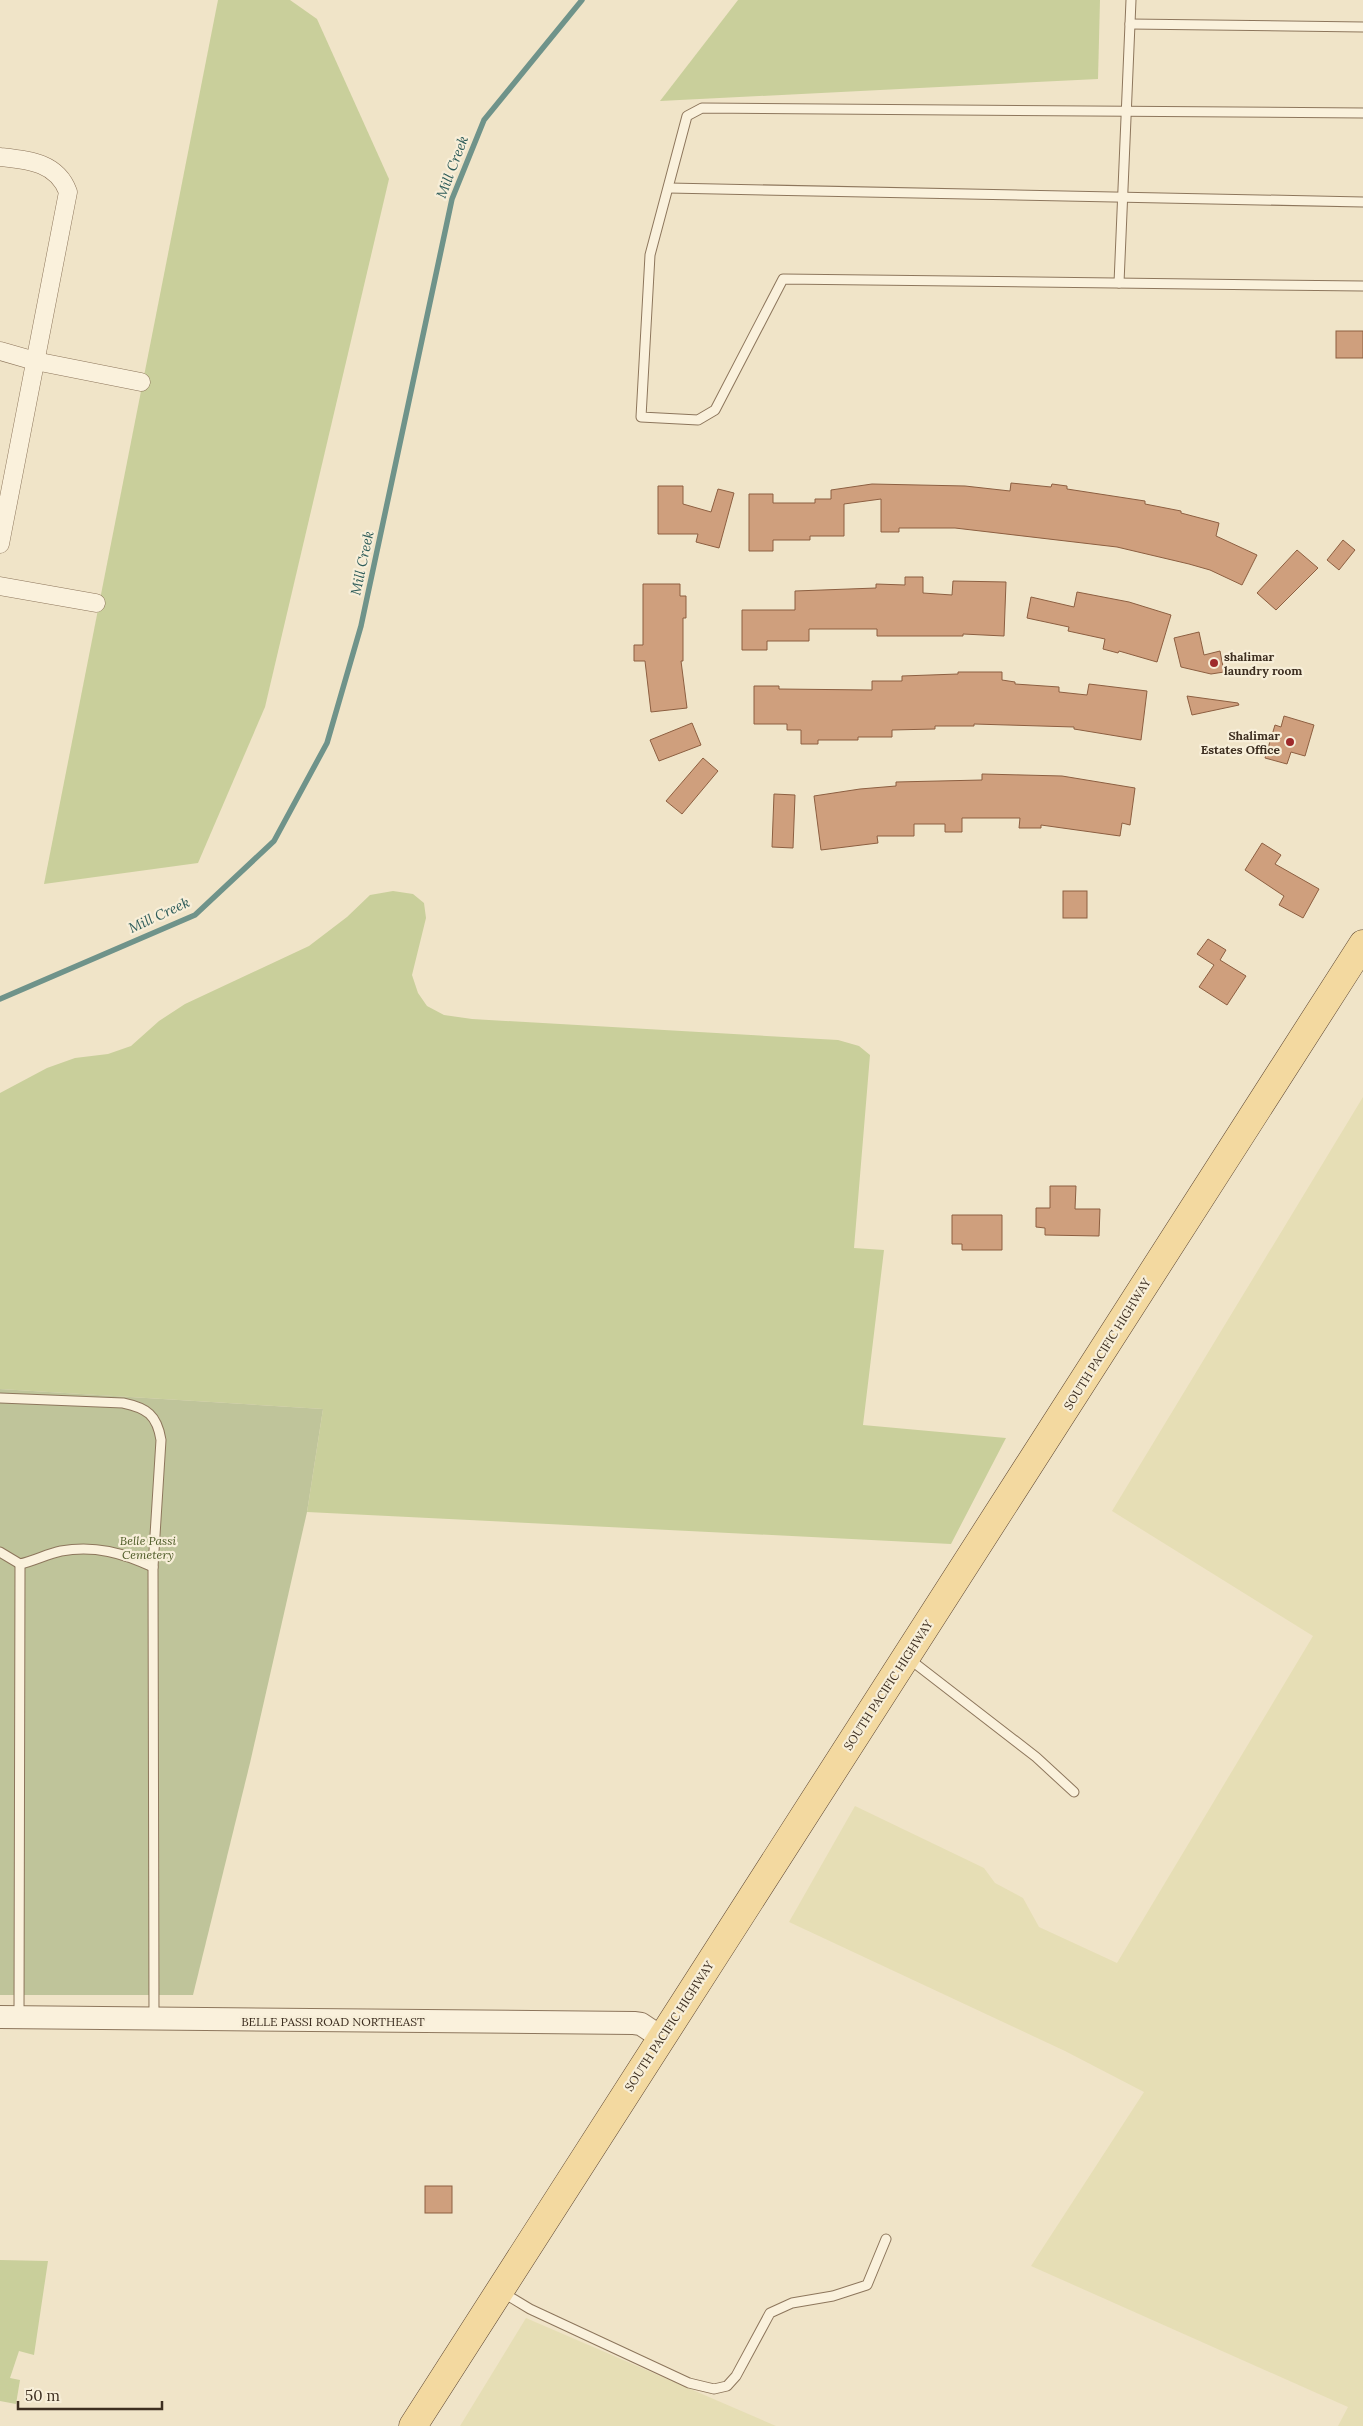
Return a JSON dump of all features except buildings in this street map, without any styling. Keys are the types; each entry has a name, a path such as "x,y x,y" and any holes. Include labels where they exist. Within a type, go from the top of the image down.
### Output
{"main road":[{"name":"SOUTH PACIFIC HIGHWAY","path":"413,2426 1363,944"}],"street":[{"path":"0,158 40,164 53,170 63,179 68,192 35,361 6,480 0,544"},
{"path":"0,351 35,361 141,382"},
{"path":"0,364 35,361"},
{"path":"0,586 96,603"},
{"name":"BELLE PASSI ROAD NORTHEAST","path":"10,2017 641,2024 662,2038"}],"lane":[{"path":"1119,284 1131,0"},
{"path":"1130,24 1363,27"},
{"path":"1363,113 702,108 687,116 650,255 641,417 698,420 715,410 783,279 1363,286"},
{"path":"669,188 1363,202"},
{"path":"0,1398 123,1403 140,1406 153,1416 159,1428 161,1440 154,1567 154,2019"},
{"path":"0,1552 20,1564 60,1552 80,1549 107,1550 126,1555 154,1567"},
{"path":"10,2017 20,1564"},
{"path":"906,1656 1036,1757 1074,1792"},
{"path":"500,2291 530,2309 689,2383 714,2389 727,2386 736,2376 770,2313 792,2303 833,2296 867,2285 886,2239"}],"shaded area":[{"path":"1363,1097 1363,2426 1338,2426 1348,2407 1031,2266 1144,2092 1065,2051 789,1922 855,1806 984,1868 995,1883 1023,1898 1039,1927 1117,1963 1313,1636 1112,1511"},
{"path":"526,2318 776,2426 460,2426"}],"green space":[{"path":"218,0 290,0 317,19 389,179 265,707 198,863 44,884"},
{"path":"738,0 1100,0 1098,79 660,101"},
{"path":"393,891 413,894 424,903 426,918 412,975 418,993 427,1006 444,1015 472,1019 838,1040 859,1046 870,1055 854,1248 884,1250 863,1425 1006,1438 951,1544 307,1512 323,1409 0,1389 0,1093 47,1068 75,1058 108,1054 131,1046 159,1021 185,1004 309,946 347,917 370,895"},
{"name":"Belle Passi Cemetery","path":"0,1389 323,1409 307,1512 250,1763 193,1995 0,1995"},
{"path":"0,2260 48,2261 34,2355 19,2351 10,2378 20,2380 16,2404 0,2401"}],"waterway":[{"name":"Mill Creek","path":"0,999 195,915 274,841 327,743 361,626 452,199 484,120 582,0"}],"place":[{"name":"shalimar laundry room","path":"1214,663"},
{"name":"Shalimar Estates Office","path":"1290,742"}]}
